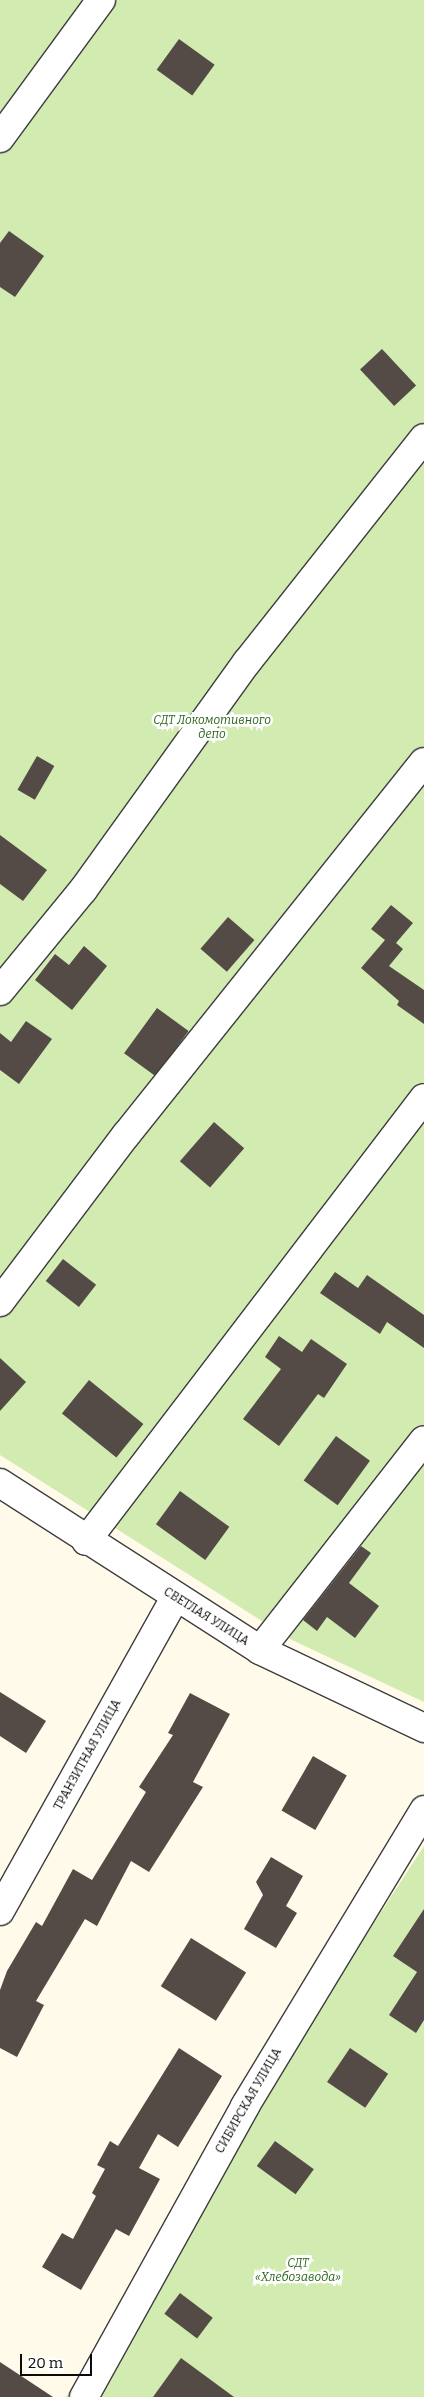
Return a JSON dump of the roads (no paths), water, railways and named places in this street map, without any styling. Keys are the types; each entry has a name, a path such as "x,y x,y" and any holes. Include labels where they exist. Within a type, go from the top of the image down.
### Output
{"street":[{"path":"0,138 101,0"},
{"path":"0,991 83,890 248,662 424,438"},
{"path":"0,1302 126,1135 424,762"},
{"path":"86,1541 424,1098"},
{"path":"260,1650 424,1440"},
{"name":"СВЕТЛАЯ УЛИЦА","path":"0,1484 175,1598 260,1650 424,1728"},
{"name":"ТРАНЗИТНАЯ УЛИЦА","path":"0,1911 175,1598"},
{"name":"СИБИРСКАЯ УЛИЦА","path":"84,2397 245,2106 424,1810"}],"park label":[{"name":"СДТ Локомотивного депо","path":"212,728"},
{"name":"СДТ «Хлебозавода»","path":"298,2271"}]}
